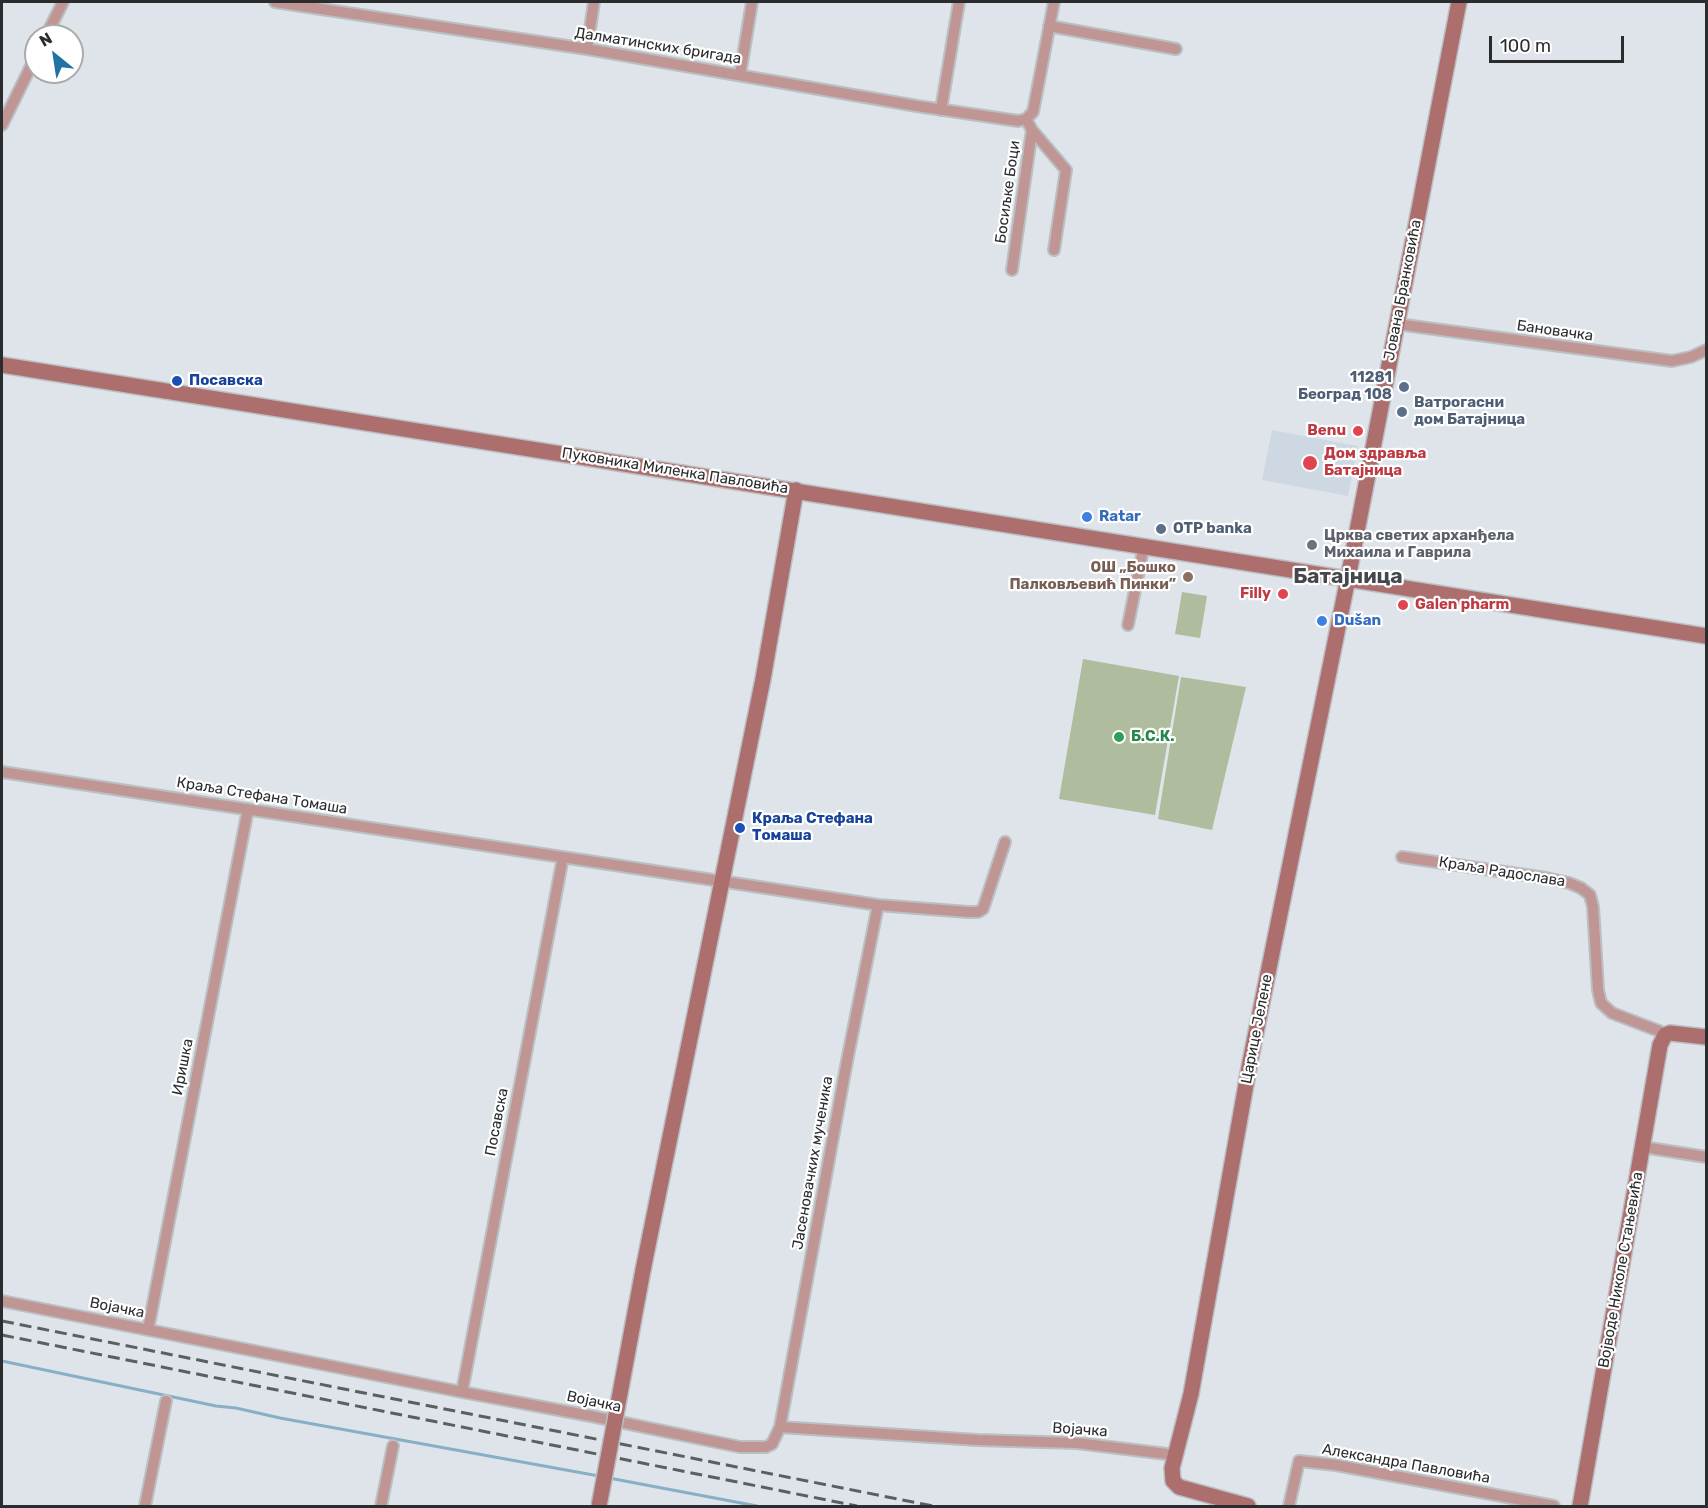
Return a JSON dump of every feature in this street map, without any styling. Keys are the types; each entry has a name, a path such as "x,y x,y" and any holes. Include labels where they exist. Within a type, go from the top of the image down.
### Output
{"main road":[{"name":"Јована Бранковића","path":"1348,578 1364,485 1459,2"},
{"name":"Пуковника Миленка Павловића","path":"2,365 1707,636"},
{"path":"599,1506 643,1270 764,679 796,490"},
{"name":"Царице Јелене","path":"1248,1506 1179,1487 1171,1475 1191,1394 1250,1062 1348,578"},
{"name":"Краља Радослава","path":"1665,1035 1677,1033 1707,1037"},
{"name":"Војводе Николе Стањевића","path":"1580,1506 1660,1046 1665,1035"}],"street":[{"path":"52,24 63,2"},
{"name":"Далматинских бригада","path":"281,2 587,49 941,110 1018,121 1030,116"},
{"path":"587,49 594,2"},
{"path":"740,75 752,2"},
{"path":"941,110 958,2"},
{"path":"1030,116 1054,2"},
{"path":"1049,26 1176,49"},
{"path":"2,125 24,80"},
{"name":"Босиљке Боци","path":"1012,270 1032,130 1030,116"},
{"path":"1032,130 1066,170 1054,250"},
{"name":"Бановачка","path":"1397,324 1672,361 1691,357 1707,350"},
{"path":"1128,625 1144,545"},
{"name":"Краља Стефана Томаша","path":"2,772 878,905 978,912 987,902 1005,842"},
{"name":"Иришка","path":"148,1330 248,809"},
{"name":"Краља Радослава","path":"1402,856 1546,878 1581,888 1590,895 1593,907 1598,990 1601,1003 1612,1013 1665,1035"},
{"name":"Посавска","path":"462,1392 563,857"},
{"name":"Јасеновачких мученика","path":"780,1427 878,905"},
{"path":"1643,1146 1707,1157"},
{"name":"Војачка","path":"2,1301 747,1448 770,1446 780,1427 976,1440 1077,1443 1175,1455"},
{"path":"145,1506 166,1401"},
{"path":"381,1506 393,1446"},
{"name":"Александра Павловића","path":"1289,1506 1299,1461 1554,1506"}],"shaded area":[{"name":"Дом здравља Батајница","path":"1272,430 1358,446 1348,496 1262,480"}],"green space":[{"path":"1182,592 1207,596 1200,638 1175,634"},
{"name":"Б.С.К.","path":"1083,659 1179,676 1155,815 1059,799"},
{"path":"1181,677 1246,687 1212,830 1158,819"}],"waterway":[{"path":"2,1361 216,1406 599,1476"},
{"path":"609,1478 757,1506"}],"railway":[{"path":"2,1321 933,1506"},
{"path":"2,1335 857,1506"}],"place":[{"name":"Посавска","path":"177,381"},
{"name":"11281 Београд 108","path":"1404,387"},
{"name":"Ватрогасни дом Батајница","path":"1402,412"},
{"name":"Benu","path":"1358,431"},
{"name":"Дом здравља Батајница","path":"1310,463"},
{"name":"Ratar","path":"1087,517"},
{"name":"OTP banka","path":"1161,529"},
{"name":"Црква светих арханђела Михаила и Гаврила","path":"1312,545"},
{"name":"ОШ „Бошко Палковљевић Пинки”","path":"1188,577"},
{"name":"Filly","path":"1283,594"},
{"name":"Galen pharm","path":"1403,605"},
{"name":"Dušan","path":"1322,621"},
{"name":"Б.С.К.","path":"1119,737"},
{"name":"Краља Стефана Томаша","path":"740,828"}],"district":[{"name":"Батајница","path":"1348,577"}]}
